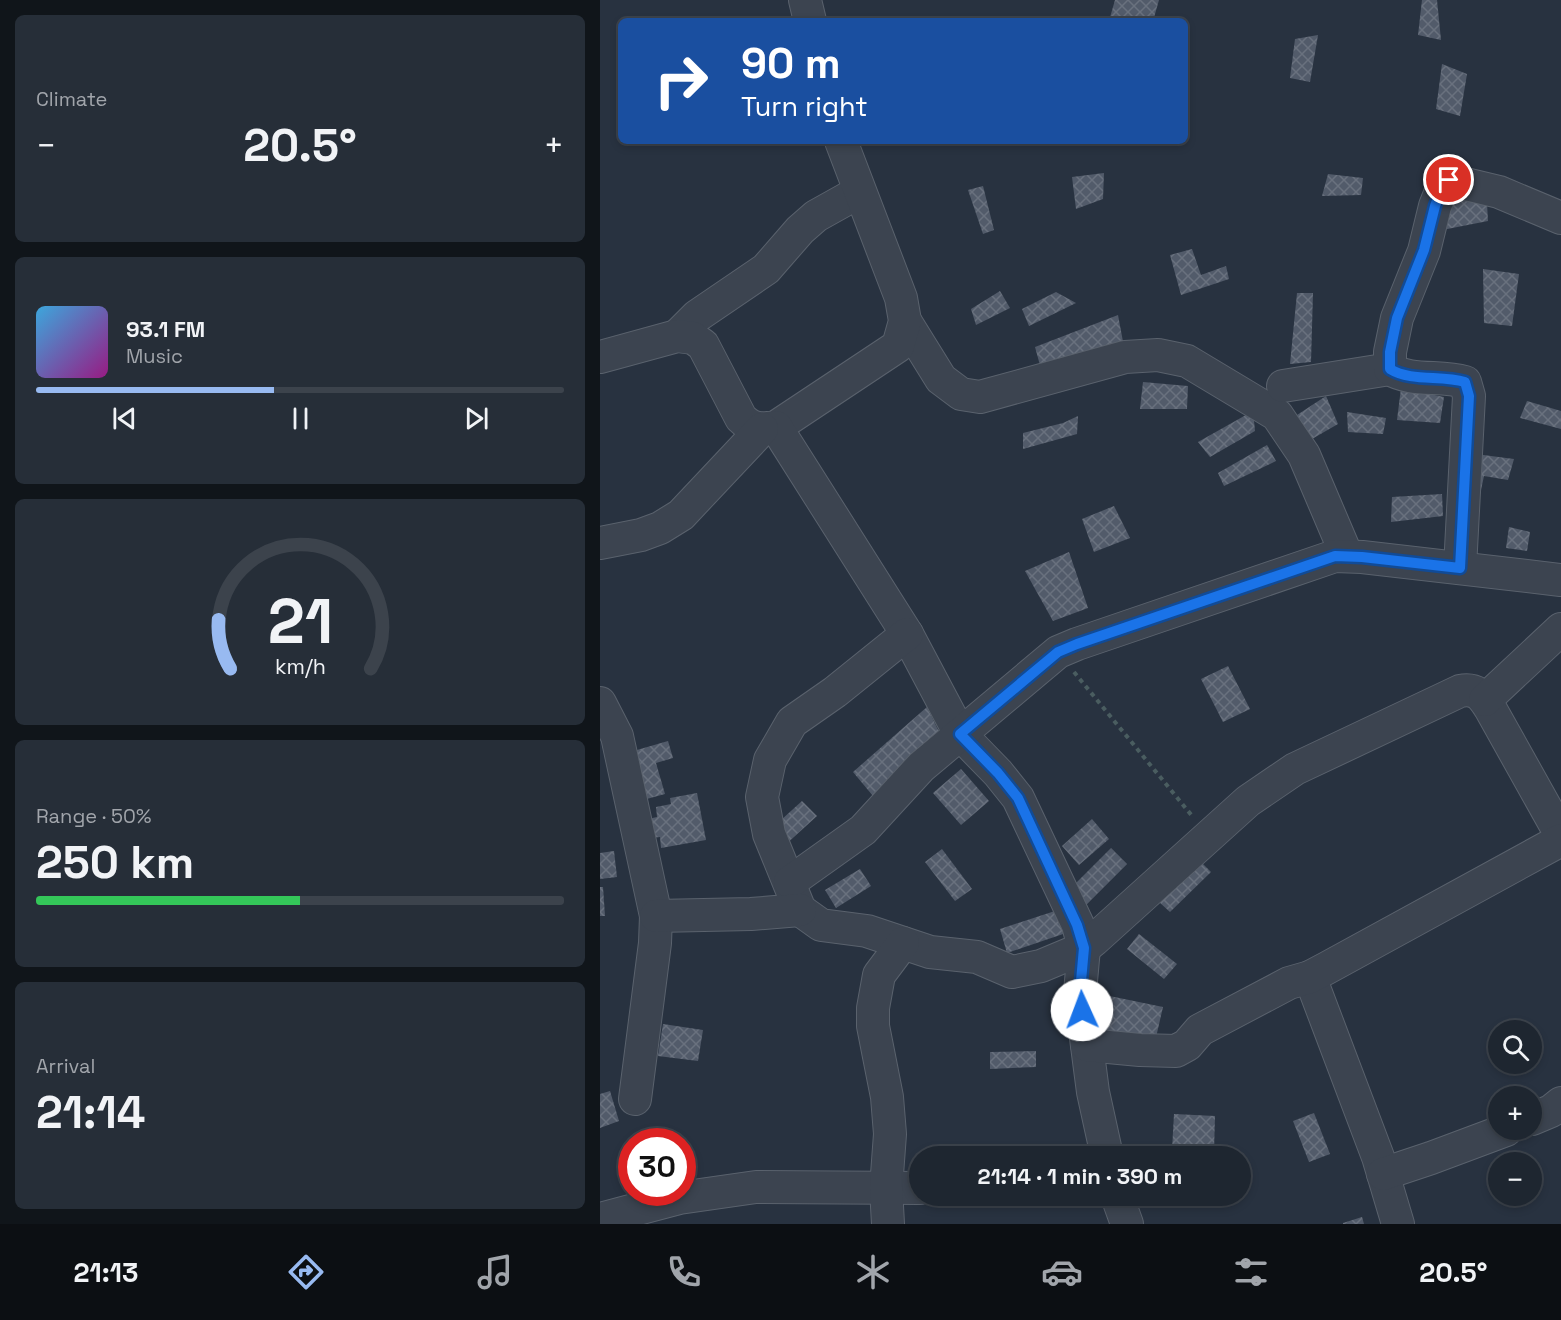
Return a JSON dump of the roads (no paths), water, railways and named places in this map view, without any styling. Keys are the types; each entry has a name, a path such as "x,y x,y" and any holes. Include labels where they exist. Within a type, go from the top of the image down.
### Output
{"street":[{"path":"805,0 809,18"},
{"path":"842,144 901,298 905,321 941,380 961,394 980,397 1125,357 1158,355 1187,362 1277,415 1304,455 1347,556"},
{"path":"1390,369 1390,352 1397,318 1424,250 1435,206 1445,182 1449,180 1499,192 1561,218"},
{"path":"676,336 697,316 766,269 800,230 816,216 859,192"},
{"path":"600,543 640,535 660,528 681,515 769,428 898,346 905,321"},
{"path":"600,357 676,336 693,338 703,345 741,418 750,427 769,428"},
{"path":"1283,386 1390,369 1401,375 1449,378 1465,382 1469,396 1460,568"},
{"path":"769,428 907,634 960,734 998,773 1018,798 1077,925 1084,948 1080,992 1093,1092 1105,1146"},
{"path":"656,916 795,896 863,830 921,767 1058,652 1077,644 1335,556 1561,580"},
{"path":"1485,700 1561,629"},
{"path":"907,634 835,692 792,722 770,760 762,797 769,834 795,896 821,925 867,931 930,952 977,957 1012,972 1041,966 1084,948 1248,801 1295,769 1460,691 1470,689 1485,700 1561,835"},
{"path":"600,703 618,736 656,916 655,943 635,1099"},
{"path":"1087,1045 1176,1051 1187,1045 1200,1030 1289,983 1310,977 1561,840"},
{"path":"888,1224 886,1188 890,1134 887,1098 873,1026 873,1008 879,975 903,943"},
{"path":"1310,977 1378,1156 1398,1224"},
{"path":"1542,1115 1561,1103"},
{"path":"1383,1174 1488,1137"},
{"path":"600,1219 679,1198 756,1187 909,1188"},
{"path":"1121,1206 1127,1224"}]}
